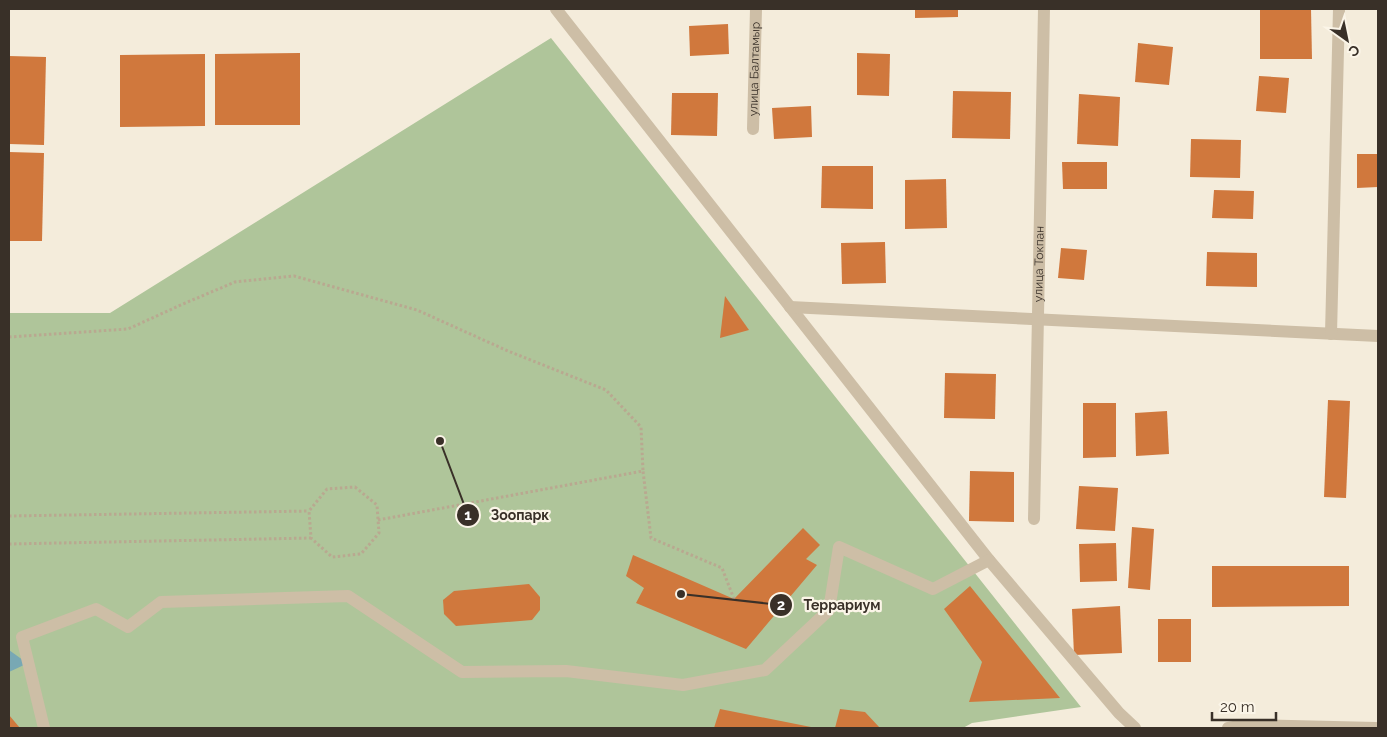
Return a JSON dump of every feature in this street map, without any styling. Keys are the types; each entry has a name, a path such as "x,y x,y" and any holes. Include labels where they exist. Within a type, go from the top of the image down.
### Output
{"street":[{"path":"556,9 989,560 1119,713 1135,728"},
{"name":"улица Балтамыр","path":"753,129 756,9"},
{"name":"улица Токпан","path":"1034,519 1044,9"},
{"path":"1331,334 1339,9"},
{"path":"790,308 1378,336"},
{"path":"44,728 22,637 96,609 128,626 161,602 348,596 462,672 566,671 683,685 765,670 829,610 839,548 933,589 989,560"},
{"path":"1228,728 1245,725 1376,728"}],"path":[{"path":"9,337 128,330 235,282 294,276 417,310 508,352 606,390 641,427 643,471 651,538 722,568 734,599"},
{"path":"378,520 643,471"},
{"path":"9,544 311,538 332,556 360,554 379,533 377,505 355,487 327,489 309,510 311,538"},
{"path":"9,516 309,510"}],"green space":[{"path":"551,38 1081,707 972,723 963,728 9,728 9,313 110,313"}],"water":[{"path":"9,650 27,663 9,672"}],"building":[{"path":"915,9 958,9 958,17 915,18"},
{"path":"1260,9 1311,9 1312,59 1260,59"},
{"path":"728,24 729,54 690,56 689,26"},
{"path":"1138,43 1173,47 1169,85 1135,82"},
{"path":"300,53 300,125 215,125 215,54"},
{"path":"857,53 890,54 889,96 857,95"},
{"path":"205,54 205,126 120,127 120,55"},
{"path":"9,56 46,57 44,145 9,144"},
{"path":"1259,76 1289,78 1286,113 1256,111"},
{"path":"953,91 1011,92 1010,139 952,138"},
{"path":"672,93 718,93 717,136 671,135"},
{"path":"1079,94 1120,97 1118,146 1077,144"},
{"path":"811,106 812,137 774,139 772,108"},
{"path":"1191,139 1241,140 1240,178 1190,177"},
{"path":"9,152 44,153 42,241 9,241"},
{"path":"1357,154 1378,154 1378,187 1357,188"},
{"path":"1062,162 1107,162 1107,189 1063,189"},
{"path":"822,166 873,166 873,209 821,208"},
{"path":"946,179 947,228 905,229 905,180"},
{"path":"1214,190 1254,191 1253,219 1212,218"},
{"path":"885,242 886,283 842,284 841,243"},
{"path":"1061,248 1087,250 1084,280 1058,278"},
{"path":"1207,252 1257,253 1257,287 1206,286"},
{"path":"725,296 749,330 720,338"},
{"path":"945,373 996,374 995,419 944,418"},
{"path":"1328,400 1350,401 1346,498 1324,497"},
{"path":"1083,403 1116,403 1116,457 1083,458"},
{"path":"1167,411 1169,454 1136,456 1135,413"},
{"path":"970,471 1014,472 1014,522 969,521"},
{"path":"1079,486 1118,488 1115,531 1076,529"},
{"path":"1132,527 1154,529 1150,590 1128,588"},
{"path":"803,528 820,545 806,559 817,565 746,649 636,603 644,588 626,576 633,555 734,599"},
{"path":"1116,543 1117,581 1080,582 1079,544"},
{"path":"1212,566 1349,566 1349,606 1212,607"},
{"path":"529,584 540,597 540,610 532,620 456,626 444,614 443,600 454,591"},
{"path":"970,586 1060,698 969,702 982,662 944,609"},
{"path":"1120,606 1122,653 1074,655 1072,609"},
{"path":"1158,619 1191,619 1191,662 1158,662"},
{"path":"720,709 811,727 811,728 714,728"},
{"path":"840,709 865,712 880,728 835,728"},
{"path":"9,715 20,728 9,728"}],"place":[{"name":"Зоопарк","path":"440,441"},
{"name":"Террариум","path":"681,594"}]}
